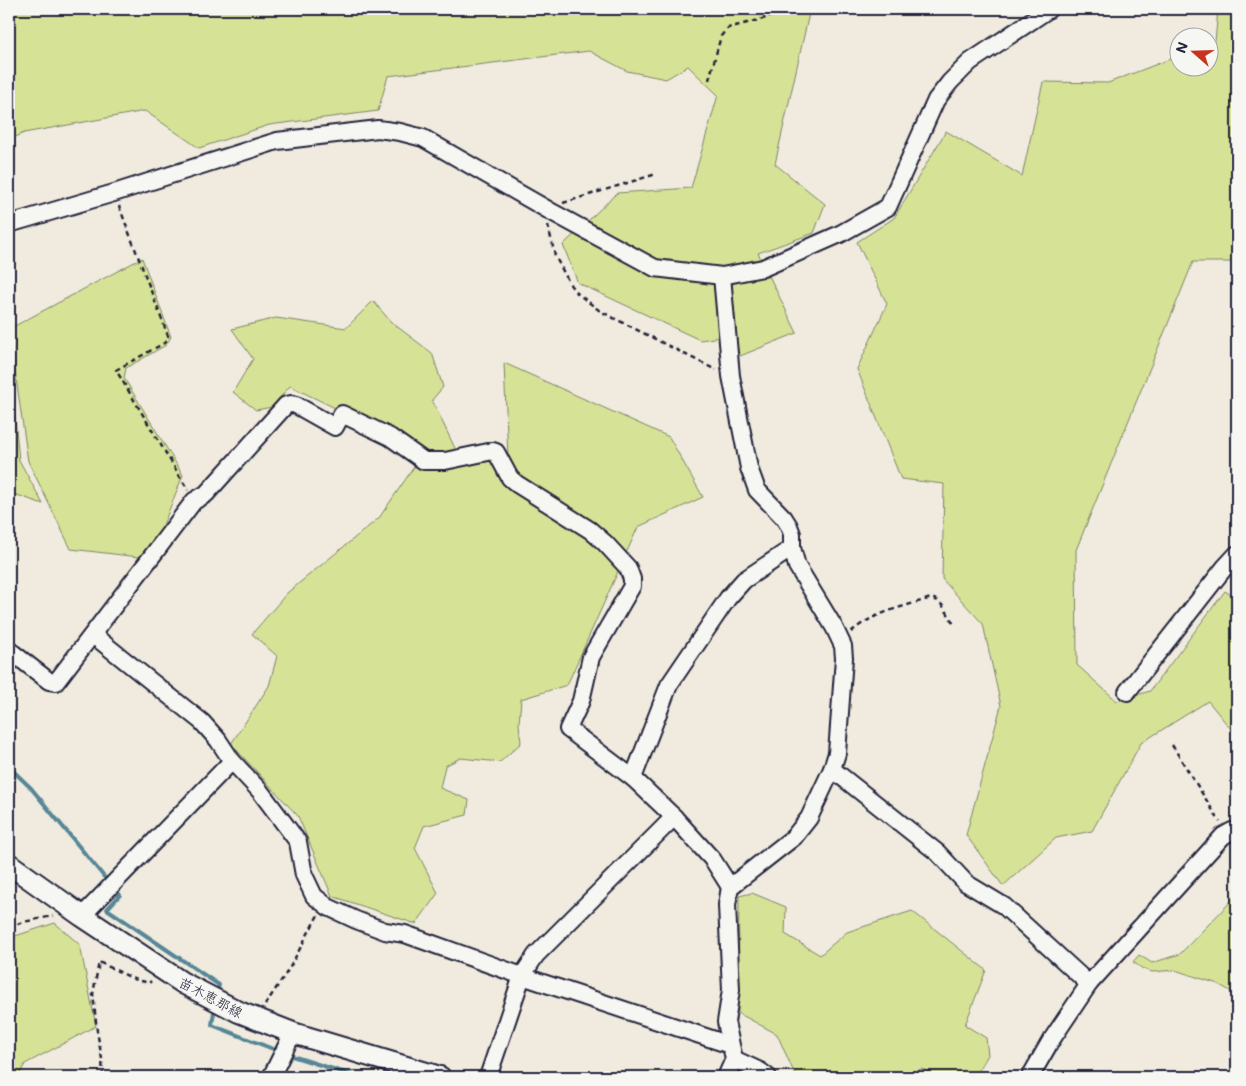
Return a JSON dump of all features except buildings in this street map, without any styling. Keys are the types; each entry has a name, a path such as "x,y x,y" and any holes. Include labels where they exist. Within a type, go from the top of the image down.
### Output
{"main road":[{"name":"苗木恵那線","path":"11,868 183,983 239,1012 293,1033 440,1077"}],"street":[{"path":"9,224 277,141 378,129 423,138 655,268 722,276 764,268 840,234 888,208 936,100 950,82 970,62 1049,9"},
{"path":"722,276 731,376 749,468 757,490 784,518 789,526 797,566 834,626 843,646 844,658 837,753 832,769 809,818 794,837 730,887"},
{"path":"9,650 49,681 56,682 194,501 206,494 261,431 286,406 291,404 335,427 342,414 345,414 390,437 424,461 445,461 493,450 499,454 510,478 590,530 628,568 632,586 591,656 581,701 568,729 634,778 674,817 713,860 730,887 727,905 731,990 726,1022 732,1052 726,1077"},
{"path":"634,778 669,685 728,598 744,580 792,548"},
{"path":"1127,692 1235,559"},
{"path":"93,635 202,722 218,740 232,760 260,791 298,842 304,875 314,896 325,905 385,931 405,934 732,1052 768,1077"},
{"path":"82,916 232,760"},
{"path":"832,769 938,853 966,883 1004,906 1089,984"},
{"path":"488,1077 522,976 536,955 674,817"},
{"path":"1030,1077 1050,1042 1089,984 1223,836 1232,834"},
{"path":"271,1077 293,1033"}],"path":[{"path":"709,80 721,36 728,28 759,20 769,16 778,9"},
{"path":"656,174 545,208 555,256 571,286 600,311 731,376"},
{"path":"114,193 168,336 166,342 116,370 194,501"},
{"path":"841,642 861,624 876,615 931,598 937,599 955,626"},
{"path":"1172,745 1232,834"},
{"path":"9,927 56,915 65,904"},
{"path":"259,1020 263,1010 289,969 315,919 325,905"},
{"path":"103,1077 93,994 99,962 134,979 149,983 161,968"}],"green space":[{"path":"10,9 810,9 775,164 825,204 814,233 758,253 797,333 740,356 734,335 700,340 578,283 563,245 617,193 691,188 718,95 688,66 666,79 627,71 589,51 388,76 378,111 269,125 199,148 145,111 24,133 9,140"},
{"path":"1218,9 1237,9 1237,262 1193,262 1076,550 1077,665 1117,701 1150,691 1225,591 1237,599 1237,732 1235,734 1208,701 1141,743 1092,831 1056,838 1003,886 966,835 1001,706 983,624 942,579 944,484 901,479 857,369 887,304 857,242 894,218 946,131 1022,176 1043,82 1108,83 1168,60 1168,78 1218,78 1218,28 1216,28"},
{"path":"142,258 171,337 166,345 126,368 124,378 183,475 160,533 139,557 71,549 28,461 9,329"},
{"path":"373,301 391,322 432,353 443,387 432,400 461,461 508,457 504,363 669,437 703,497 638,527 567,685 521,699 519,724 521,743 500,762 460,758 445,766 440,788 469,800 467,815 424,826 415,848 438,893 416,924 332,896 298,816 231,744 269,686 277,656 252,634 287,593 379,518 414,467 409,456 333,407 290,386 272,407 256,410 233,392 253,359 232,329 276,318 346,328"},
{"path":"9,358 19,460 43,504 17,495 9,498"},
{"path":"752,893 786,907 785,934 820,955 847,932 912,911 986,970 965,1025 986,1038 988,1055 975,1077 943,1077 921,1069 906,1077 796,1077 777,1034 738,1013 739,896"},
{"path":"1237,895 1237,995 1218,984 1175,970 1152,972 1143,969 1133,962 1139,955 1152,963 1180,954"},
{"path":"55,923 80,945 96,1026 25,1064 18,1077 9,1077 9,938"}],"waterway":[{"path":"9,767 31,788 105,878"},
{"path":"119,894 107,909 219,985 218,989"},
{"path":"214,1012 212,1025 273,1049"},
{"path":"1039,1077 1061,1040"},
{"path":"289,1055 358,1077"}]}
